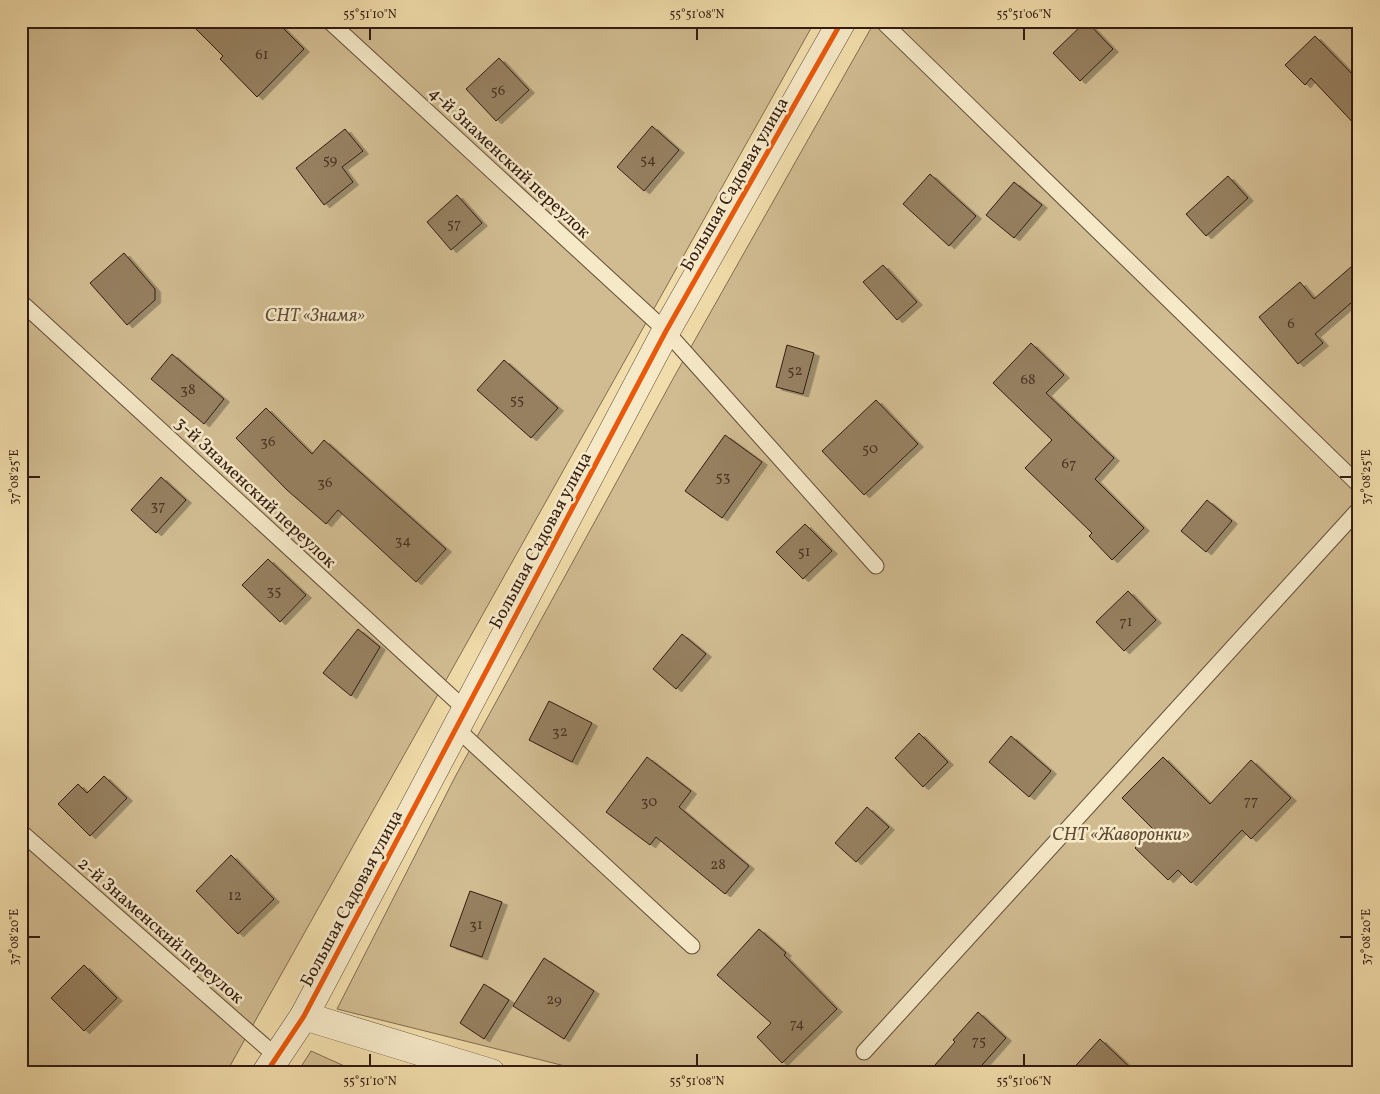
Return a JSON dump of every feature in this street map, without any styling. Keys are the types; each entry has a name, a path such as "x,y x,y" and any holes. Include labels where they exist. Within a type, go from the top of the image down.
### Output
{"street":[{"name":"Большая Садовая улица","path":"271,1064 304,1016 666,331 842,21"},
{"path":"304,1016 491,1073"}],"lane":[{"name":"4-й Знаменский переулок","path":"329,21 666,331 876,566"},
{"path":"882,21 1359,485"},
{"name":"3-й Знаменский переулок","path":"21,302 461,719 692,946"},
{"path":"864,1052 1359,509"},
{"name":"2-й Знаменский переулок","path":"21,832 271,1064"}],"green space":[{"name":"СНТ «Знамя»","path":"21,21 815,21 226,1073 21,1073"},
{"name":"СНТ «Жаворонки»","path":"875,21 1359,21 1359,1073 593,1073 337,1009 455,777 674,377"},
{"path":"311,1051 360,1073 297,1073"}],"building":[{"path":"188,21 276,21 304,49 257,97 220,59 223,56"},
{"path":"1086,21 1113,49 1080,81 1053,53"},
{"path":"1315,36 1359,81 1359,129 1311,78 1305,85 1285,65"},
{"path":"499,58 529,90 496,121 466,89"},
{"path":"652,126 679,150 644,191 617,167"},
{"path":"345,129 363,151 342,167 353,182 324,205 296,168"},
{"path":"930,174 976,216 949,246 903,204"},
{"path":"1228,176 1248,198 1206,236 1186,214"},
{"path":"1014,182 1042,205 1014,238 986,215"},
{"path":"457,195 482,223 451,250 427,222"},
{"path":"124,253 155,289 155,300 127,325 90,283"},
{"path":"1359,260 1359,296 1315,334 1323,343 1298,364 1259,317 1300,282 1314,299"},
{"path":"883,265 917,302 897,320 863,282"},
{"path":"1031,343 1064,375 1046,393 1114,458 1095,479 1144,528 1112,560 1089,536 1092,533 1025,468 1052,440 993,383"},
{"path":"787,345 814,353 803,394 776,387"},
{"path":"172,354 224,399 204,424 151,379"},
{"path":"504,360 558,408 531,438 477,390"},
{"path":"876,400 918,444 864,495 822,451"},
{"path":"266,408 312,454 324,440 446,549 416,582 338,510 326,524 287,490 236,438"},
{"path":"725,435 762,462 722,518 685,491"},
{"path":"161,477 186,500 156,533 131,510"},
{"path":"1207,500 1232,521 1206,552 1181,531"},
{"path":"805,524 832,551 803,579 776,552"},
{"path":"268,559 306,595 280,622 242,585"},
{"path":"1128,591 1156,620 1124,651 1096,622"},
{"path":"358,629 380,647 351,696 323,673"},
{"path":"682,634 706,654 676,689 653,669"},
{"path":"549,701 592,723 572,762 529,740"},
{"path":"919,733 948,762 923,787 895,758"},
{"path":"1011,736 1051,771 1029,797 989,762"},
{"path":"647,757 691,791 679,807 749,866 725,894 656,837 650,845 606,812"},
{"path":"1163,757 1210,804 1251,760 1291,798 1251,839 1242,830 1191,883 1178,870 1168,880 1135,848 1153,829 1122,798"},
{"path":"104,776 127,798 90,836 58,804 78,784 87,793"},
{"path":"867,807 889,827 856,862 835,843"},
{"path":"231,855 274,899 238,934 196,891"},
{"path":"470,891 502,902 482,957 450,946"},
{"path":"759,929 786,953 784,955 837,1009 782,1063 757,1037 771,1023 717,975"},
{"path":"544,958 594,991 564,1039 513,1006"},
{"path":"84,965 117,998 84,1031 51,998"},
{"path":"484,984 509,1000 484,1039 460,1023"},
{"path":"978,1012 1006,1038 975,1073 928,1073 955,1042 953,1040"},
{"path":"1100,1039 1136,1073 1069,1073"}],"cycle path":[{"path":"266,1073 304,1016 666,331 842,21"}]}
